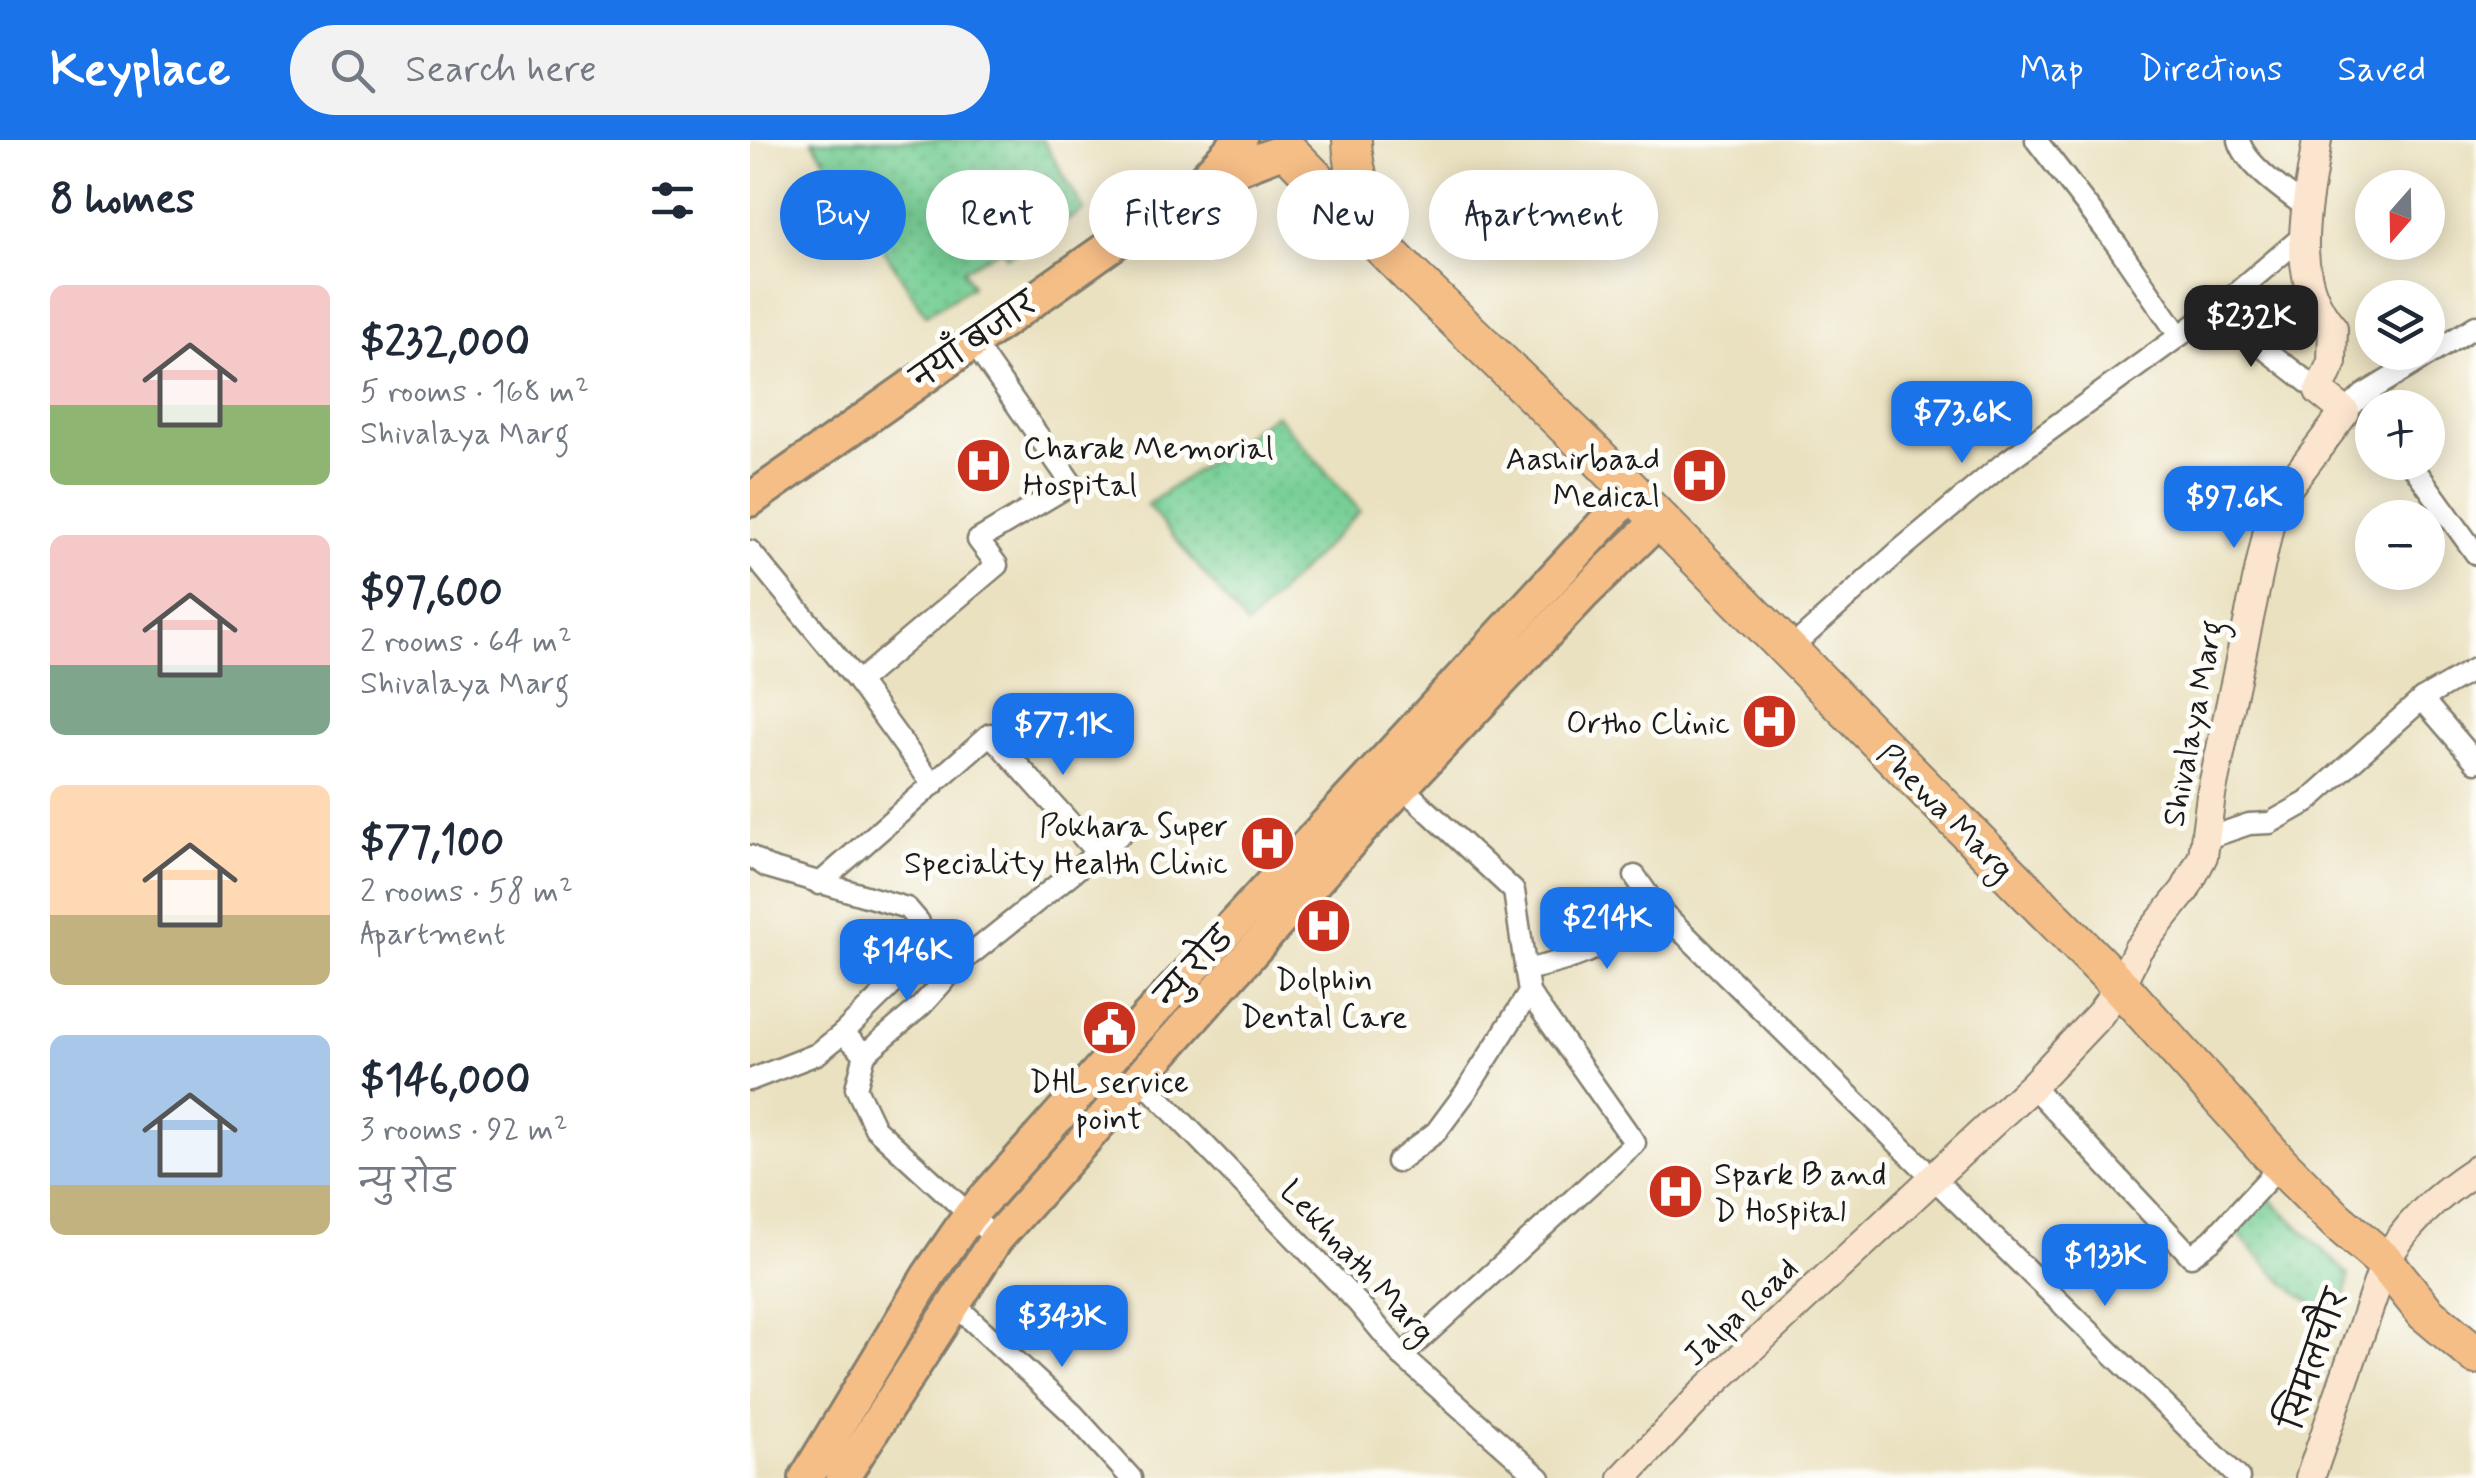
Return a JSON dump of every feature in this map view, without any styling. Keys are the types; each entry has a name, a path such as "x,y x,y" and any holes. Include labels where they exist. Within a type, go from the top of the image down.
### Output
{"highway":[{"path":"1284,148 1318,159 1331,156 1352,140"},
{"path":"1352,140 1359,187 1409,274"},
{"path":"1284,148 1409,274"},
{"name":"Phewa Marg","path":"1409,274 1632,492 2120,986 2281,1165 2385,1262 2426,1313 2476,1355"}],"main road":[{"path":"1212,170 1240,140"},
{"path":"2317,140 2306,222 2306,284 2316,308 2333,328 2332,362 2319,391 2355,404"},
{"path":"1230,170 1284,148"},
{"name":"नयाँ बजार","path":"750,500 1089,260"},
{"name":"Shivalaya Marg","path":"2120,986 2138,949 2184,890 2202,856 2236,666 2273,507 2355,412"},
{"name":"न्यु रोड","path":"806,1478 928,1276 970,1215 1632,492"},
{"name":"न्यु रोड","path":"842,1478 996,1239 1402,787 1658,520"},
{"name":"Jalpa Road","path":"1623,1478 1706,1390 2032,1086 2120,986"},
{"name":"सिमलचौर","path":"2310,1478 2385,1262 2395,1244 2438,1196 2476,1170"}],"street":[{"path":"2036,140 2117,245 2178,334"},
{"path":"1788,651 1898,550 2003,464 2222,305 2306,222 2241,150 2238,140"},
{"path":"2222,305 2261,346 2319,391"},
{"path":"2383,390 2476,326"},
{"path":"858,682 997,565 978,540 1072,484 972,341"},
{"path":"2423,480 2476,554"},
{"path":"750,551 858,682 933,785"},
{"path":"2205,839 2249,824 2270,823 2307,802 2422,699 2476,668"},
{"path":"2422,699 2476,762"},
{"path":"819,884 990,734 1098,855"},
{"path":"1402,787 1514,891 1529,993 1635,1144 1402,1356"},
{"path":"996,1239 875,1128 856,1088 865,1054 921,1006 960,963 1122,833"},
{"path":"750,856 767,867 906,908 919,922 920,936 896,981 818,1054 750,1080"},
{"path":"1634,876 1655,905 2239,1478"},
{"path":"1525,970 1576,959 1607,944 1655,905"},
{"path":"920,936 939,942 960,963"},
{"path":"1398,1162 1436,1132 1529,993"},
{"path":"842,1033 865,1054"},
{"name":"Lekhnath Marg","path":"1139,1077 1358,1303 1402,1356 1540,1478"},
{"path":"2032,1086 2191,1256 2212,1240 2281,1165"},
{"path":"952,1302 1073,1414 1131,1478"}],"green space":[{"path":"812,140 1043,140 1061,170 926,170 926,260 982,260 963,270 972,286 926,315 890,260 906,260 906,170 832,170"},
{"path":"1069,184 1084,210 1069,219"},
{"path":"1276,414 1360,511 1247,626 1147,505"},
{"path":"2265,1194 2349,1275 2342,1316 2295,1291 2232,1227"}],"place":[{"name":"Charak Memorial Hospital","path":"984,465"},
{"name":"Aashirbaad Medical","path":"1699,476"},
{"name":"Ortho Clinic","path":"1769,722"},
{"name":"Pokhara Super Speciality Health Clinic","path":"1267,843"},
{"name":"Dolphin Dental Care","path":"1324,925"},
{"name":"DHL service point","path":"1109,1027"},
{"name":"Spark B and D Hospital","path":"1675,1191"}]}
